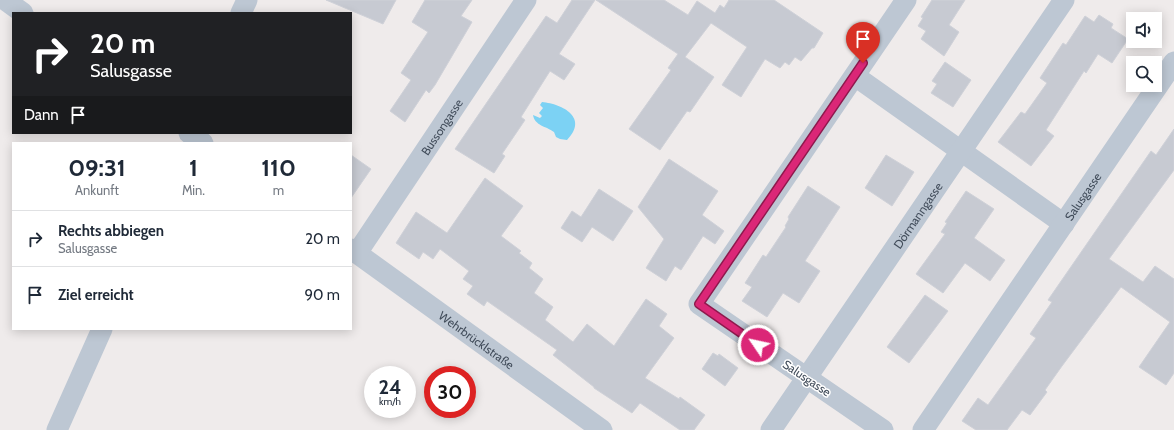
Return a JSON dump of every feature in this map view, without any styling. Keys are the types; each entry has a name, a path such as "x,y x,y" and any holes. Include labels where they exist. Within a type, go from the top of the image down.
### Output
{"street":[{"path":"5,0 22,12"},
{"path":"241,12 247,0"},
{"name":"Bussongasse","path":"354,251 526,0"},
{"name":"Salusgasse","path":"883,430 699,304 906,0"},
{"name":"Dörmanngasse","path":"771,430 1064,0"},
{"name":"Salusgasse","path":"923,430 1174,62"},
{"path":"855,76 1064,224"},
{"path":"190,134 202,142"},
{"name":"Wehrbrücklstraße","path":"354,251 602,430"},
{"path":"57,430 102,330"}],"water":[{"path":"542,102 558,106 571,114 575,125 573,132 567,140 556,137 554,132 538,124 534,119 533,115 540,118 542,116 539,113 543,108 540,105"}],"building":[{"path":"326,0 396,0 383,24"},
{"path":"425,0 472,0 461,16 472,22 435,85 429,93 426,90 405,122 390,111 411,80 401,73 428,32 412,22"},
{"path":"572,0 595,0 559,54 575,64 564,80 550,71 521,117 525,120 502,154 505,156 494,173 455,149 546,16 557,23"},
{"path":"596,0 664,0 688,15 697,1 715,13 720,5 724,8 729,0 774,0 823,33 814,48 812,48 801,61 795,57 789,65 785,62 780,68 765,59 741,97 722,85 747,47 711,23 685,57 714,77 690,112 687,111 660,150 629,129 671,70 668,68 678,54"},
{"path":"932,0 965,0 949,25 959,32 944,56 921,39 926,31 918,26 923,18 921,17"},
{"path":"1099,15 1113,24 1111,28 1126,38 1126,42 1112,63 1098,54 1086,73 1084,71 1046,130 1054,136 1031,166 998,142 1021,112 1025,114 1047,83 1040,78 1063,43 1066,45 1085,16 1094,22"},
{"path":"945,62 971,80 953,107 931,93 937,84 932,81"},
{"path":"1174,129 1174,170 1109,259 1143,282 1155,266 1174,279 1174,373 1166,385 1139,367 1170,322 1121,287 1062,366 1045,390 1047,392 1030,415 1022,410 1007,430 976,430 962,421 978,398 988,405 1036,338 1030,334 1052,302 1048,300 1151,151 1156,155"},
{"path":"886,155 914,172 892,206 865,188"},
{"path":"352,156 371,169 352,197"},
{"path":"669,159 718,191 702,215 724,231 715,244 703,236 681,270 675,266 666,281 646,268 664,239 638,207"},
{"path":"485,178 523,206 501,236 521,251 519,253 532,263 529,268 543,279 534,293 553,307 545,320 573,342 587,324 614,346 646,299 667,314 659,326 674,338 645,378 679,399 680,397 705,415 694,430 680,430 640,403 632,413 594,388 553,355 557,350 487,301 484,306 467,294 473,286 463,279 469,271 440,249 433,259 423,252 419,259 396,243 416,212 447,233"},
{"path":"808,186 840,207 805,261 820,271 799,303 783,293 767,317 742,301 752,287 745,283 763,255 766,257 786,227 785,226 789,219 788,217"},
{"path":"599,189 633,211 613,241 592,227 582,242 561,228 572,211 581,217"},
{"path":"966,191 994,209 974,238 1005,260 990,281 965,263 943,293 916,274 945,234 941,232 947,223 945,222"},
{"path":"925,295 948,311 909,363 887,347"},
{"path":"713,353 718,356 719,354 738,368 725,386 702,369"}],"route":[{"path":"758,345 699,304 863,63"}]}
